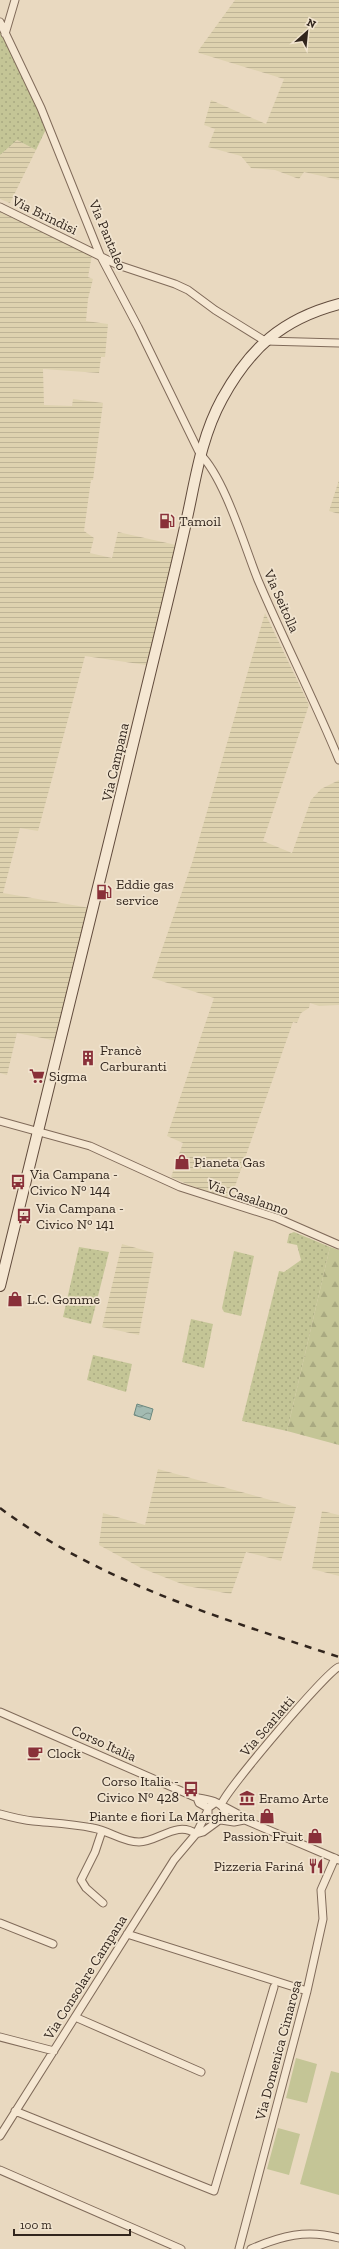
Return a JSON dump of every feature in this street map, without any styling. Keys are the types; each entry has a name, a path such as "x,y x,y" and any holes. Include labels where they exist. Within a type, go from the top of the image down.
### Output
{"main road":[{"name":"Via Campana","path":"0,1286 37,1132 102,876 186,526 200,454 220,402 242,364 265,340 293,321 339,304"}],"street":[{"path":"5,34 15,0"},
{"name":"Via Pantaleo","path":"0,22 41,108 100,255 138,327 200,454"},
{"name":"Via Brindisi","path":"0,207 118,265 175,284 188,290 215,310 265,340"},
{"path":"265,340 339,343"},
{"name":"Via Seitolla","path":"200,454 212,468 220,485 258,580 317,708 339,760"},
{"name":"Via Casalanno","path":"0,1121 90,1146 180,1187 277,1218 339,1245"},
{"name":"Via Scarlatti","path":"220,1805 224,1796 235,1782 338,1667"},
{"name":"Corso Italia","path":"0,1712 197,1798 204,1798 238,1814 244,1820 337,1859"},
{"name":"Corso Italia","path":"197,1798 199,1803 208,1810 211,1819 234,1822 244,1820"},
{"path":"208,1810 220,1805 225,1815 220,1820"},
{"name":"Via Consolare Campana","path":"0,2136 174,1860 196,1834 208,1810"},
{"path":"0,1814 31,1821 95,1828 132,1842 150,1841 166,1832 172,1831 189,1830 196,1834"},
{"name":"Via Consolare Campana","path":"196,1834 202,1832 220,1820"},
{"path":"102,1831 82,1880 86,1888 103,1903"},
{"name":"Via Domenica Cimarosa","path":"239,2249 307,1991 323,1919 321,1890 337,1859"},
{"path":"0,1923 53,1944"},
{"path":"127,1934 307,1991"},
{"path":"16,2111 214,2191 274,1987"},
{"path":"75,2017 202,2072"},
{"path":"0,2037 54,2051"},
{"path":"0,2170 181,2249"},
{"path":"251,2249 291,2234 306,2233 339,2238"}],"shaded area":[{"path":"235,0 339,0 339,180 304,172 299,179 275,170 251,168 241,156 208,147 215,129 204,125 211,100 266,124 284,79 199,53 198,51"},
{"path":"17,140 36,150 10,203 0,199 0,155"},
{"path":"0,212 92,255 88,277 93,279 88,299 86,321 108,324 105,357 101,357 99,373 43,369 44,405 72,406 73,399 103,403 93,480 91,480 84,531 94,538 90,553 112,558 118,532 176,545 150,656 148,656 146,665 85,656 38,831 20,828 3,893 90,908 57,1041 17,1033 7,1075 0,1073"},
{"path":"339,480 339,514 329,511"},
{"path":"265,613 309,705 263,841 292,853 311,800 321,789 339,780 339,1005 319,1006 310,1003 309,1008 301,1013 297,1023 293,1022 233,1192 225,1198 171,1177 183,1143 167,1136 214,998 152,978 192,863"},
{"path":"122,1244 154,1253 139,1335 102,1327"},
{"path":"158,1469 296,1507 281,1561 246,1552 231,1594 187,1586 141,1568 99,1545 103,1513 145,1525"},
{"path":"322,1511 339,1515 339,1576 312,1569"}],"green space":[{"path":"0,27 47,127 36,150 17,140 0,155"},
{"path":"294,1232 330,1247 287,1431 242,1421 279,1271 284,1272 301,1260 297,1245 287,1243 289,1234"},
{"path":"79,1247 109,1252 91,1324 63,1317"},
{"path":"330,1247 339,1250 339,1445 287,1431"},
{"path":"234,1251 254,1256 241,1316 224,1312 222,1308"},
{"path":"191,1319 213,1324 204,1368 182,1362"},
{"path":"93,1355 132,1364 126,1392 87,1380"},
{"path":"296,2058 317,2064 307,2103 286,2098"},
{"path":"331,2071 339,2073 339,2195 300,2184"},
{"path":"278,2128 300,2134 289,2175 267,2169"}],"water":[{"path":"137,1404 153,1409 150,1420 134,1415"}],"railway":[{"path":"0,1508 39,1534 79,1557 121,1578 163,1596 250,1628 339,1657"}],"place":[{"name":"Tamoil","path":"167,521"},
{"name":"Eddie gas service","path":"104,892"},
{"name":"Francè Carburanti","path":"88,1058"},
{"name":"Sigma","path":"37,1076"},
{"name":"Pianeta Gas","path":"182,1162"},
{"name":"Via Campana - Civico N° 144","path":"18,1182"},
{"name":"Via Campana - Civico N° 141","path":"24,1216"},
{"name":"L.C. Gomme","path":"15,1299"},
{"name":"Clock","path":"35,1753"},
{"name":"Corso Italia - Civico N° 428","path":"191,1789"},
{"name":"Eramo Arte","path":"247,1798"},
{"name":"Piante e fiori La Margherita","path":"267,1816"},
{"name":"Passion Fruit","path":"315,1836"},
{"name":"Pizzeria Fariná","path":"316,1866"}]}
